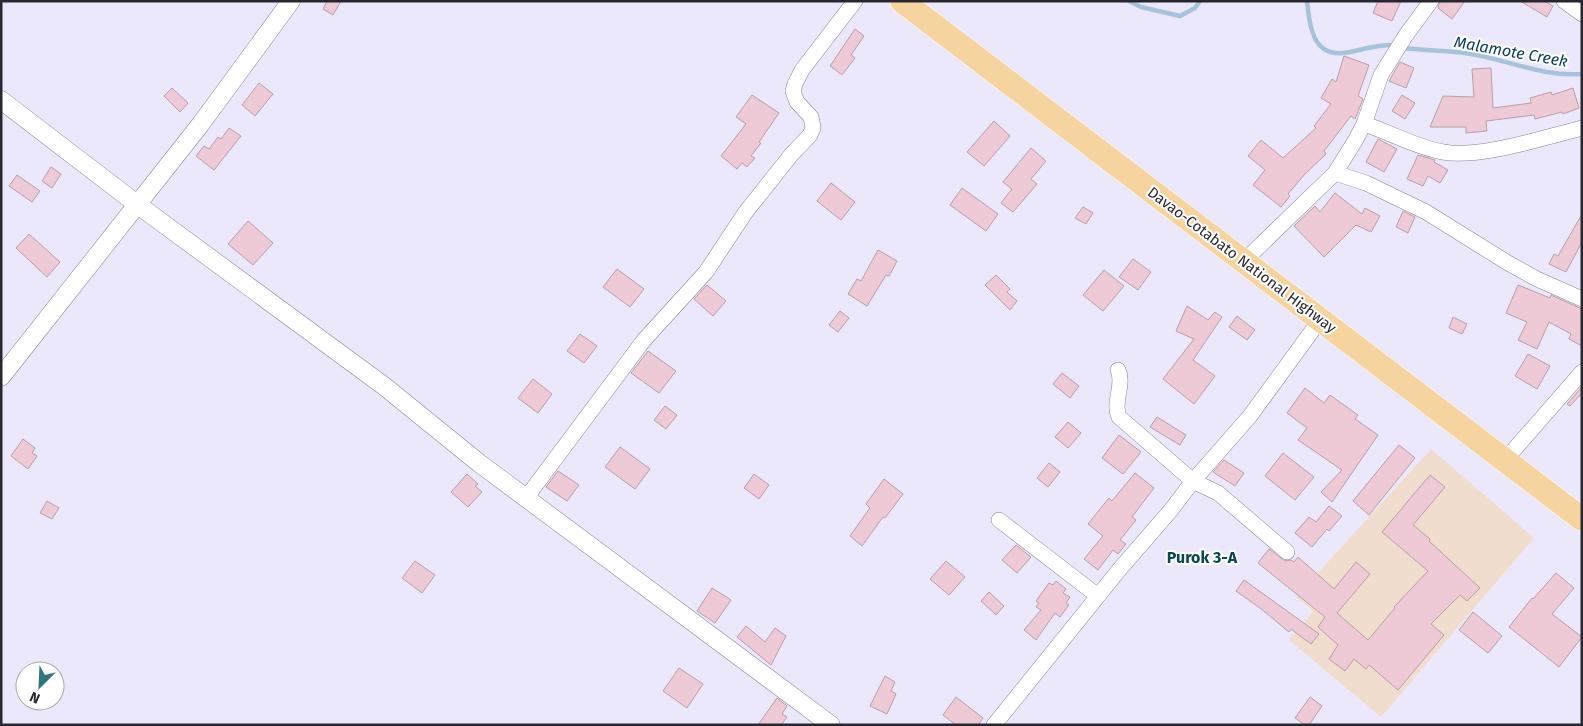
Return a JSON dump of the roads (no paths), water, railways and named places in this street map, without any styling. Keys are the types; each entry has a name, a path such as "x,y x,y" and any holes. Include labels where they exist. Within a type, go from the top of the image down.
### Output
{"highway":[{"name":"Davao-Cotabato National Highway","path":"903,2 1582,519"}],"street":[{"path":"1,377 138,204 291,1"},
{"path":"526,498 644,340 706,272 741,218 791,155 810,135 813,128 812,117 797,102 793,91 794,84 802,70 855,1"},
{"path":"1243,262 1335,173 1364,124 1381,75 1406,35 1431,1"},
{"path":"1564,1 1582,14"},
{"path":"1,100 384,386 479,463 831,725"},
{"path":"1364,124 1425,148 1444,153 1460,154 1492,150 1582,128"},
{"path":"1335,173 1366,184 1426,212 1537,279 1582,298"},
{"path":"994,725 1193,481 1250,416 1320,320"},
{"path":"1118,370 1120,381 1116,412 1119,417 1193,481 1218,493 1287,552"},
{"path":"1506,460 1582,372"},
{"path":"999,520 1098,596"}],"waterway":[{"name":"Malamote Creek","path":"1129,1 1141,7 1180,16 1195,8 1200,1"},
{"name":"Malamote Creek","path":"1307,1 1312,31 1316,40 1328,51 1338,53 1350,52 1376,46 1392,45"},
{"name":"Malamote Creek","path":"1405,48 1463,53 1539,71 1582,74"}],"district":[{"name":"Purok 3-A","path":"1202,557"}]}
